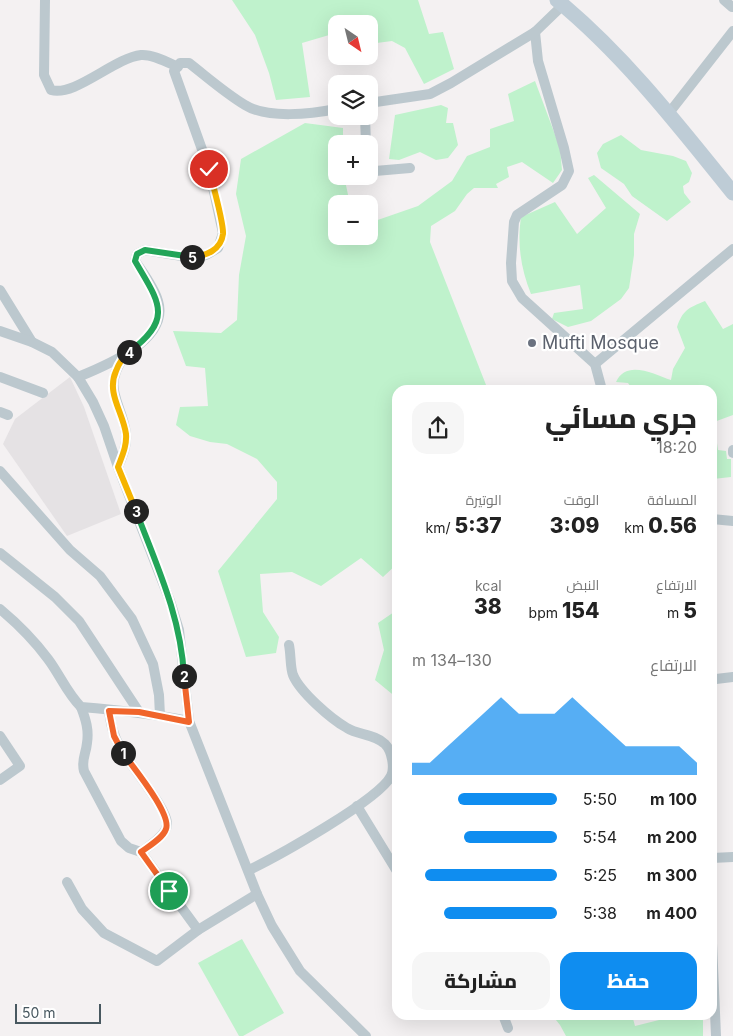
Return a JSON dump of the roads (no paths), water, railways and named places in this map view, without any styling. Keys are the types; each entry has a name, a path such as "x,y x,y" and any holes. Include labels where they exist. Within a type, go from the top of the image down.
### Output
{"street":[{"path":"45,0 44,75 51,90 58,92 69,89 128,58 142,55 165,60 178,67"},
{"path":"378,102 430,94 451,83 535,32 560,3 601,40 669,114 733,193"},
{"path":"669,114 733,31"},
{"path":"535,32 538,61 564,148 569,172 562,185 517,215 514,222 511,263 512,281 522,298 595,364 601,385"},
{"path":"78,377 107,365 126,354 149,334 156,323 159,308 158,299 135,261 137,254 145,250 194,258 206,255 218,248 223,233 209,169 174,71 180,64 189,63 246,106 264,113 296,113 328,110"},
{"path":"378,171 410,168"},
{"path":"595,364 733,249"},
{"path":"0,290 32,342"},
{"path":"0,331 32,342 52,352 78,377 93,402 104,426 170,600 179,630 189,722 257,894 272,926 300,971 366,1036"},
{"path":"118,467 125,450 126,434 112,391 112,383 119,364 126,354"},
{"path":"0,377 43,393"},
{"path":"0,472 70,550 100,576 132,618 153,664 159,695 160,716"},
{"path":"717,519 733,521"},
{"path":"0,553 55,597 79,621 139,712"},
{"path":"0,609 35,642 50,660 67,691 82,707 88,727 87,746 82,764 84,771 121,841 129,848 141,852 198,930"},
{"path":"249,870 284,854 357,806 383,787 391,775 392,758 386,744 348,729 330,716 304,691 293,675 290,645"},
{"path":"717,678 733,677"},
{"path":"82,707 109,711 139,712 189,722"},
{"path":"109,711 114,736 167,820 168,826 165,832 141,852"},
{"path":"0,736 20,766 0,780"},
{"path":"357,806 392,863"},
{"path":"717,858 733,857"},
{"path":"67,882 82,910 104,933 157,960 198,930 257,894"},
{"path":"504,1020 508,1028"},
{"path":"715,1020 716,1036"}],"place":[{"name":"Mufti Mosque","path":"532,343"}]}
